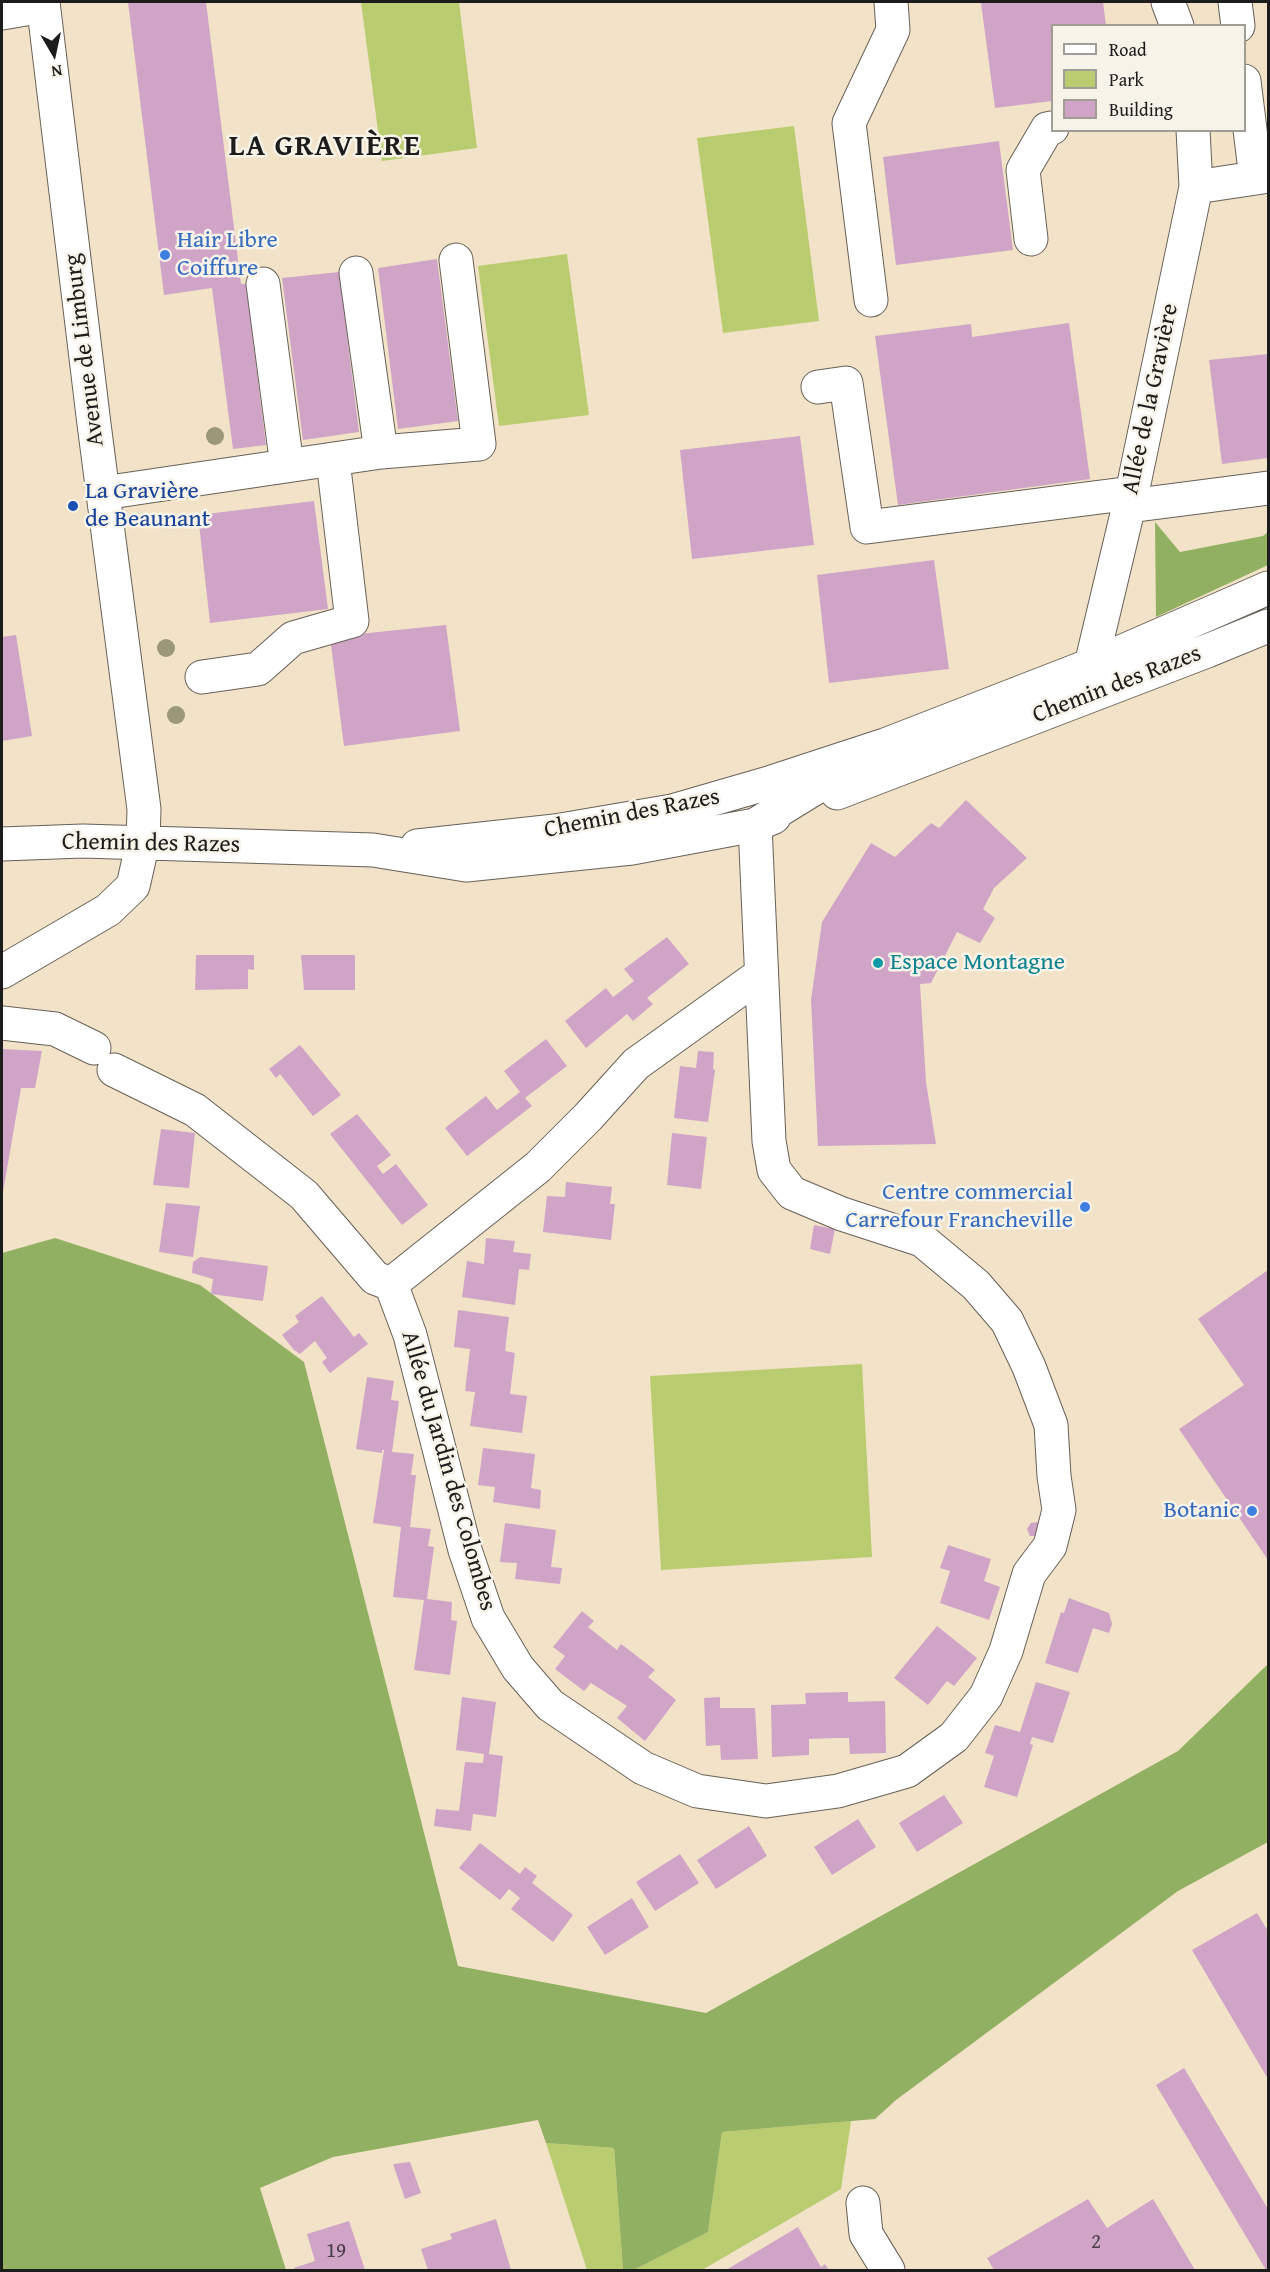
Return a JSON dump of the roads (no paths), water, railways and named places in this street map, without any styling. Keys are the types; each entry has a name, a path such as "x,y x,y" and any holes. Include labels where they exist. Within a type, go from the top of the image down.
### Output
{"street":[{"path":"871,300 849,123 893,30 891,2"},
{"path":"1168,2 1175,24"},
{"path":"1235,2 1238,24"},
{"path":"2,13 43,4"},
{"name":"Avenue de Limburg","path":"2,972 108,909 134,886 143,842 144,808 43,4"},
{"path":"1196,187 1262,177 1246,87"},
{"path":"1031,239 1023,170 1047,129 1051,128"},
{"name":"Allée de la Gravière","path":"1091,665 1131,500 1196,187 1193,132"},
{"path":"103,493 381,453 479,444 456,260"},
{"path":"356,273 381,453"},
{"path":"263,284 287,466"},
{"path":"818,387 846,383 867,527 1269,488"},
{"path":"202,677 258,669 293,638 352,621 333,460"},
{"name":"Chemin des Razes","path":"373,850 555,831 672,811 772,782 885,745 1091,665 1269,588"},
{"name":"Chemin des Razes","path":"2,844 67,841 143,842 373,850 466,865 632,848 754,825 1269,626"},
{"name":"Chemin des Razes","path":"965,743 1091,665"},
{"name":"Chemin des Razes","path":"754,825 885,745"},
{"name":"Allée du Jardin des Colombes","path":"391,1284 410,1335 465,1550 488,1618 518,1668 550,1705 643,1768 697,1791 766,1801 838,1791 907,1771 954,1737 986,1696 1006,1651 1029,1574 1050,1546 1059,1510 1051,1425 1029,1367 1007,1321 976,1285 922,1240 842,1214 792,1193 774,1170 769,1142 754,825"},
{"path":"2,1023 55,1029 195,1110 304,1195 375,1278 391,1284 538,1167 636,1064 760,975"},
{"path":"863,2203 866,2234 888,2271"}],"place":[{"name":"Hair Libre Coiffure","path":"165,255"},
{"name":"La Gravière de Beaunant","path":"73,506"},
{"name":"Espace Montagne","path":"878,963"},
{"name":"Centre commercial Carrefour Francheville","path":"1085,1207"},
{"name":"Botanic","path":"1252,1511"}],"district":[{"name":"LA GRAVIÈRE","path":"325,147"}]}
